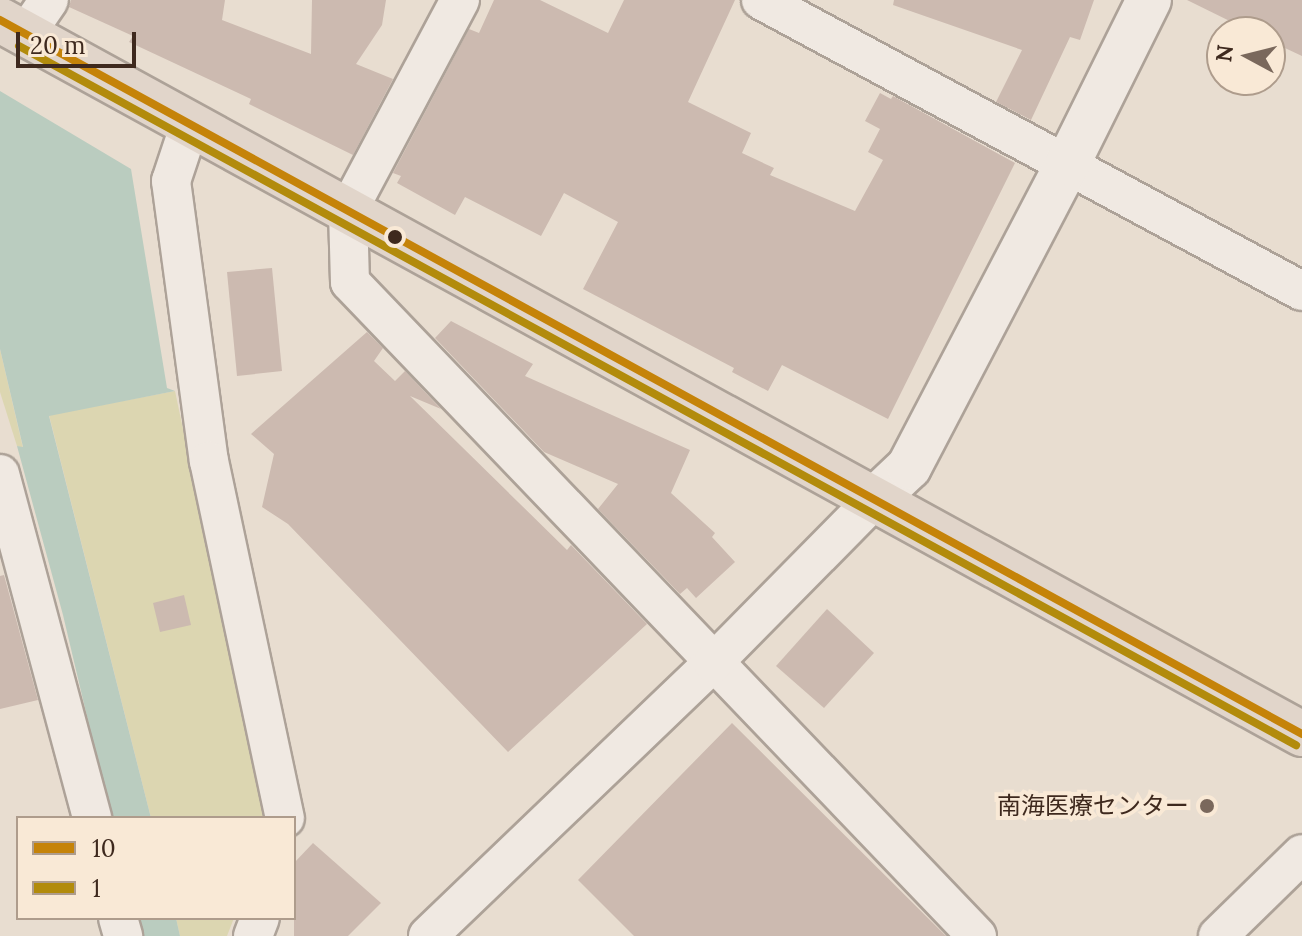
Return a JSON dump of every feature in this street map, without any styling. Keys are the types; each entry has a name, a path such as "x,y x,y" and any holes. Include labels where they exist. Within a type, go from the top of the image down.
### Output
{"highway":[{"path":"25,18 190,124 1302,734"}],"street":[{"path":"460,0 348,211 350,282 977,936"},
{"path":"761,0 1302,291"},
{"path":"428,936 713,663 909,467 1068,163 1149,0"},
{"path":"190,124 171,181 207,445 285,816"},
{"path":"0,474 91,816"},
{"path":"1218,936 1302,854"}],"shaded area":[{"path":"0,91 131,169 167,388 175,391 49,416 150,816 111,816 63,615 17,446 23,447 0,349"},
{"path":"0,349 23,448 17,446 0,392"},
{"path":"175,391 265,816 150,816 49,415"},
{"path":"137,920 176,920 180,936 141,936"},
{"path":"176,920 233,920 227,936 180,936"}],"building":[{"path":"71,0 225,0 222,20 311,54 312,0 386,0 382,25 356,64 393,79 353,155 249,104 251,99 129,42 133,36 69,7"},
{"path":"494,0 540,0 608,33 624,0 735,0 688,102 751,133 742,153 774,168 770,175 855,211 883,160 868,152 880,129 865,121 880,93 891,99 893,96 1015,163 888,419 782,365 768,391 732,372 734,368 583,289 618,222 564,193 541,236 465,197 455,215 397,183 401,176 393,173 469,29 479,33"},
{"path":"894,0 1094,0 1080,40 1070,37 1031,120 996,102 1022,50 893,5"},
{"path":"1187,0 1302,0 1302,56 1286,48 1286,16 1220,16"},
{"path":"272,268 282,371 237,376 227,272"},
{"path":"451,321 533,364 525,376 690,450 671,493 715,533 712,537 735,562 696,598 687,588 680,594 598,509 618,484 544,452 435,338"},
{"path":"367,332 383,348 374,361 395,381 405,371 441,409 410,396 567,550 571,545 647,624 508,752 288,524 262,507 274,454 251,434"},
{"path":"4,575 38,700 0,709 0,576"},
{"path":"184,595 191,625 160,632 153,603"},
{"path":"827,609 874,653 824,708 776,666"},
{"path":"732,723 947,936 634,936 578,880"},
{"path":"313,843 381,903 348,936 294,936 296,861"}],"transit line":[{"name":"10","path":"0,20 1302,734"},
{"name":"1","path":"19,46 1296,745"}],"place":[{"name":"南海医療センター","path":"1207,806"}]}
